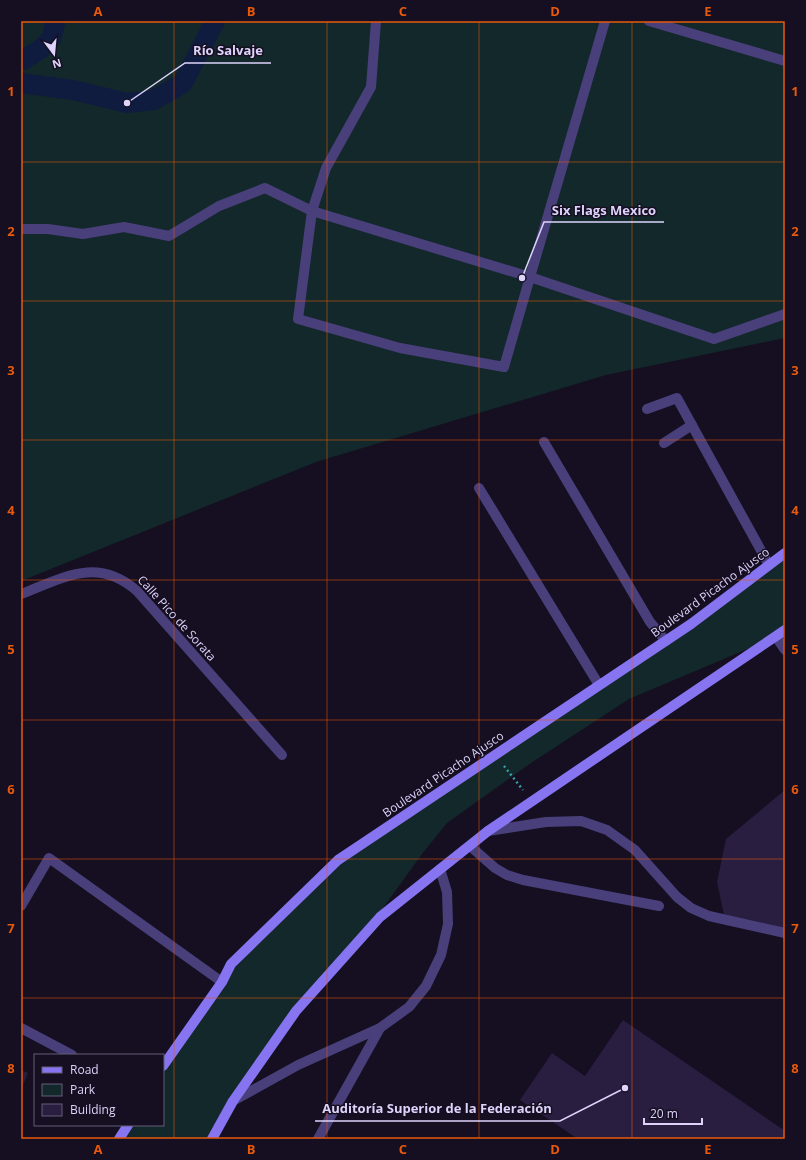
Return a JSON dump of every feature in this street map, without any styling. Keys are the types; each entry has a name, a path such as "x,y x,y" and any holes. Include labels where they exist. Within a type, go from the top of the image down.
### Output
{"main road":[{"name":"Boulevard Picacho Ajusco","path":"164,1065 222,982 231,964 338,860 691,624 785,553"},
{"path":"212,1139 233,1101 296,1011 380,917 488,831 785,630"},
{"path":"119,1139 127,1126"}],"street":[{"path":"376,21 371,87 326,168 312,211 298,319 400,348 504,367 605,21"},
{"path":"649,21 785,61"},
{"path":"21,229 48,229 83,234 124,227 169,236 219,206 265,188 312,211 530,277 714,339 785,314"},
{"path":"648,409 678,398 769,565"},
{"path":"664,443 692,425"},
{"path":"544,442 650,622 666,641"},
{"path":"479,488 599,685"},
{"name":"Calle Pico de Sorata","path":"21,594 71,575 84,572 110,574 129,584 137,591 282,755"},
{"path":"776,637 785,650"},
{"path":"488,831 546,822 581,822 607,830 635,850 677,897 691,908 709,916 785,933"},
{"path":"470,846 495,868 507,875 523,880 659,906"},
{"path":"21,906 49,858 222,982"},
{"path":"233,1101 298,1065 380,1028 409,1007 426,986 441,954 448,924 447,892 440,869"},
{"path":"21,1028 70,1054"},
{"path":"318,1139 380,1028"}],"path":[{"path":"502,764 526,795"}],"green space":[{"path":"21,21 785,21 785,338 606,375 316,462 21,581"},
{"path":"785,557 785,630 776,637 629,699 531,763 447,823 422,854 378,915 295,1010 212,1139 123,1139 130,1126 164,1126 164,1070 234,966 339,863"}],"building":[{"path":"785,790 785,935 724,915 717,882 726,839"},
{"path":"623,1020 785,1131 785,1139 578,1139 520,1100 552,1053 585,1076"},
{"path":"21,1070 28,1073 21,1090"}],"waterway":[{"path":"21,60 42,48 51,39 55,23 54,21"},
{"path":"21,83 73,90 127,103 154,100 183,83 215,21"}],"place":[{"name":"Río Salvaje","path":"127,103"},
{"name":"Six Flags Mexico","path":"522,278"},
{"name":"Auditoría Superior de la Federación","path":"625,1088"}]}
